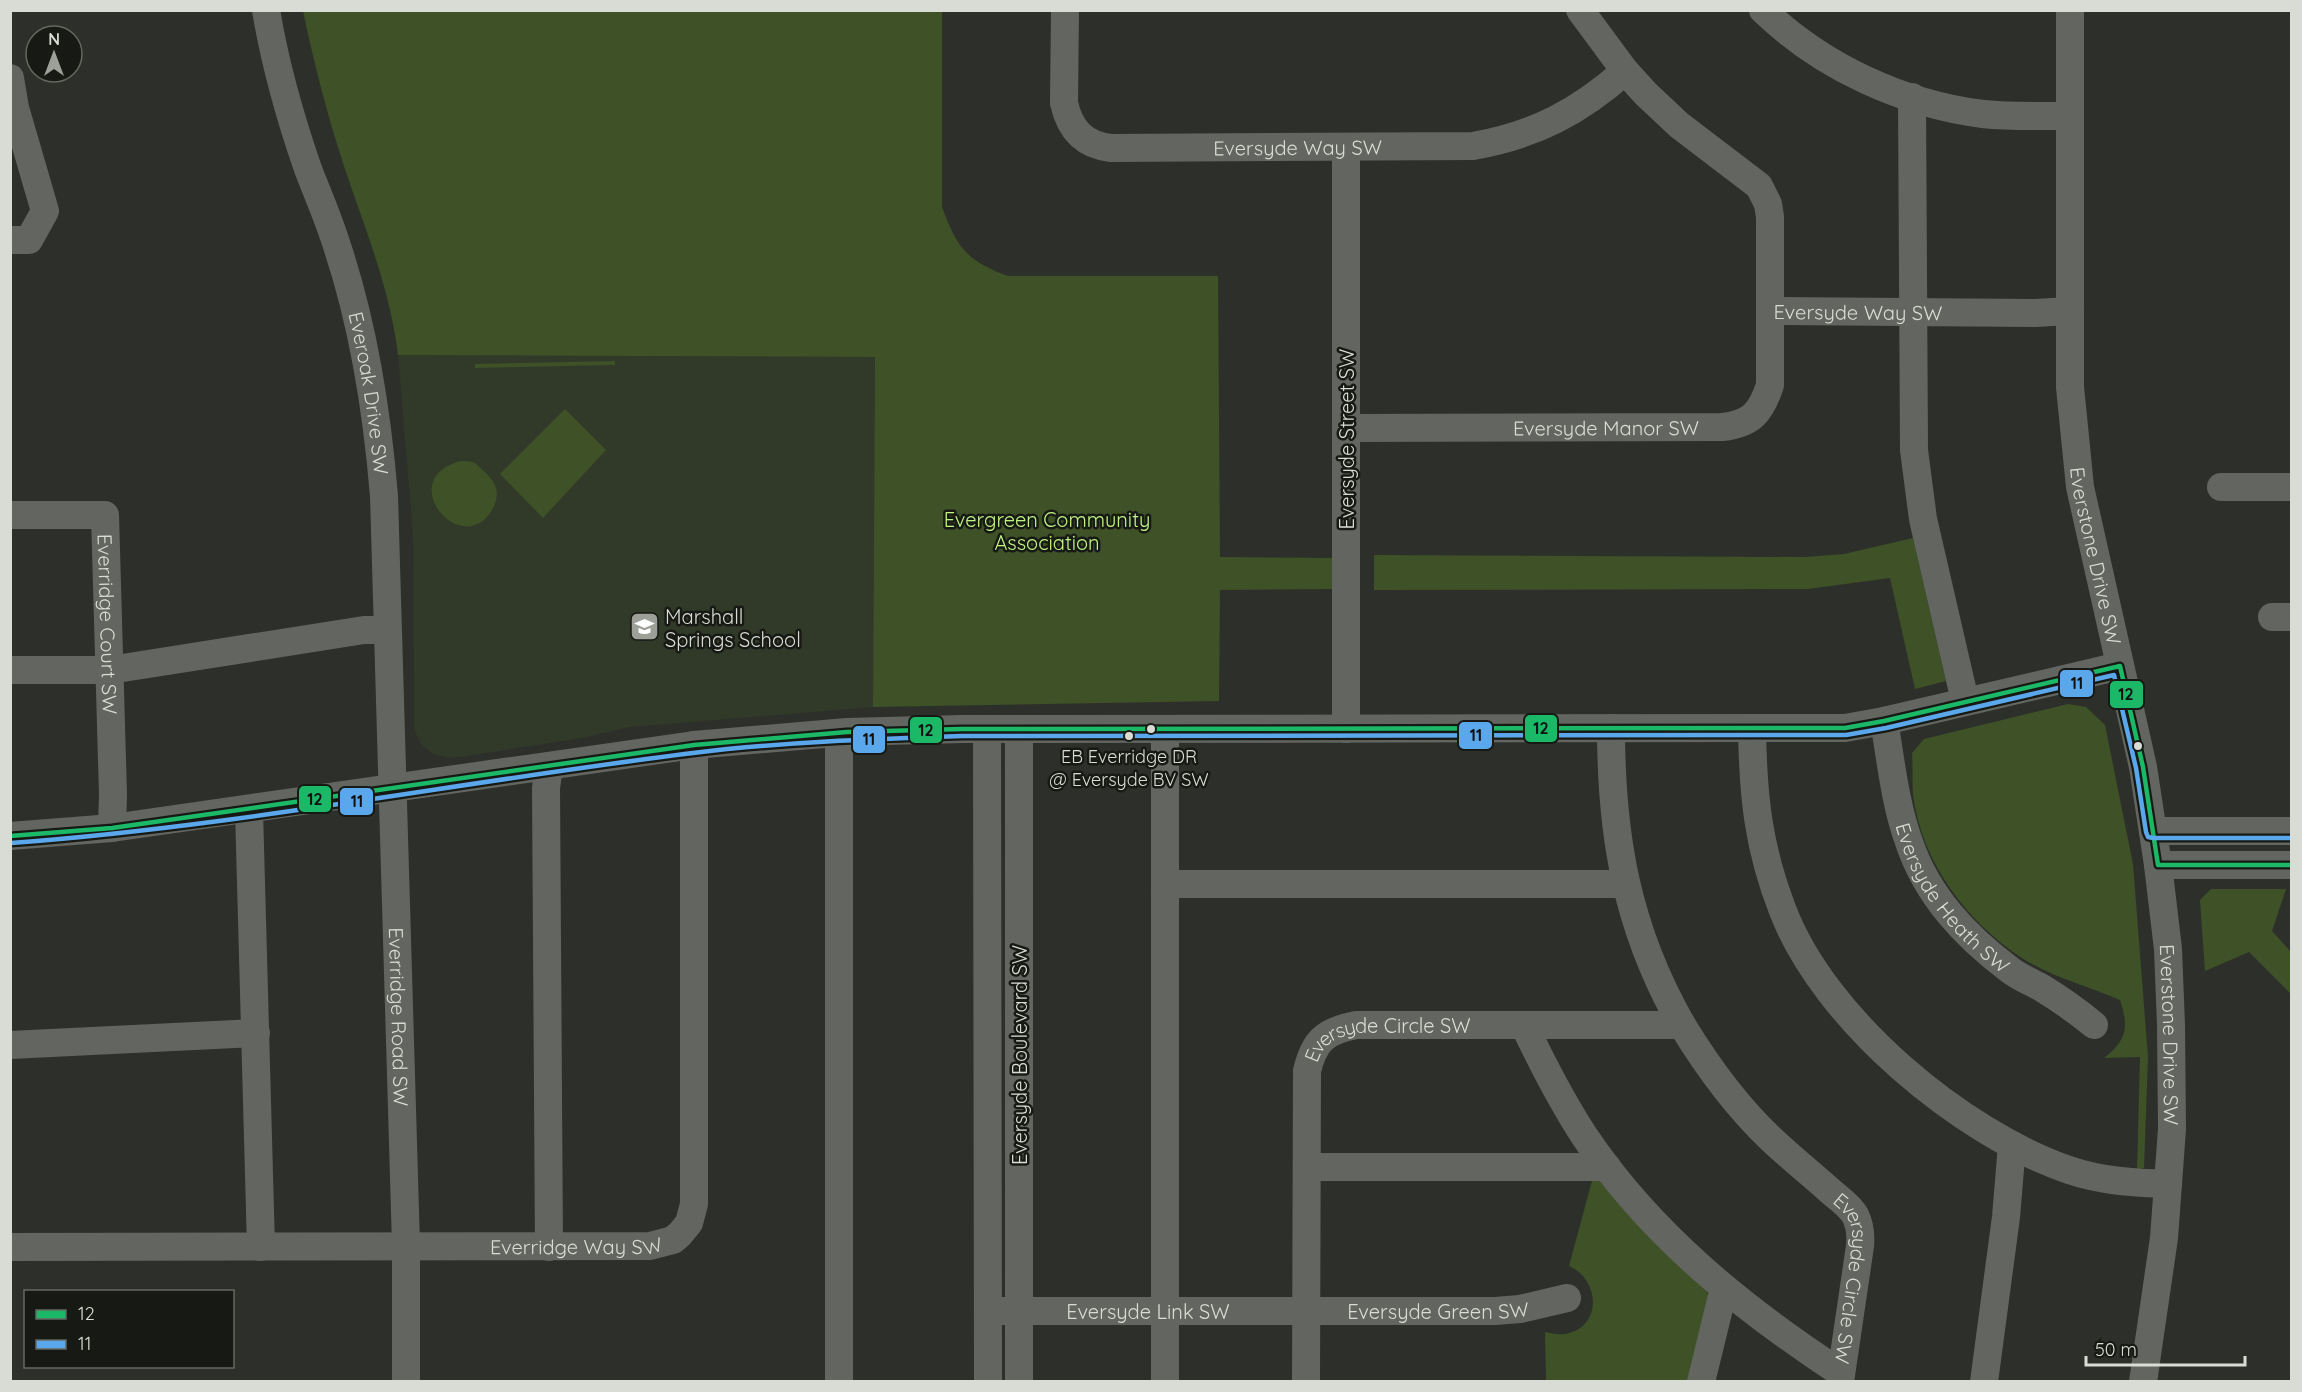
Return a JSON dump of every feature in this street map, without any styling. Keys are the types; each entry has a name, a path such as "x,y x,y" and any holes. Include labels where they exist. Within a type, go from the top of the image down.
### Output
{"street":[{"name":"Everoak Drive SW","path":"266,10 275,57 291,113 347,277 369,371 380,444 384,496 393,788"},
{"name":"Eversyde Way SW","path":"1065,10 1064,103 1073,128 1083,139 1111,148 1473,146 1521,135 1569,114 1604,90 1625,70"},
{"name":"Eversyde Way SW","path":"1580,10 1646,94 1679,125 1753,181 1766,197 1770,217 1770,311 2035,313 2070,311"},
{"path":"1763,10 1787,32 1821,56 1862,77 1912,98 1984,114 2070,116"},
{"name":"Everstone Drive SW","path":"2070,10 2070,387 2080,487 2143,767 2168,949 2172,1025 2172,1129 2164,1238 2143,1382"},
{"path":"10,78 15,108 45,211 29,240 10,240"},
{"path":"1912,98 1914,450 1923,519 1965,701"},
{"name":"Eversyde Street SW","path":"1346,148 1346,729"},
{"name":"Eversyde Manor SW","path":"1346,428 1736,426 1759,411 1770,385 1770,311"},
{"path":"2221,487 2292,487"},
{"name":"Everridge Court SW","path":"10,515 105,515 112,828"},
{"path":"10,670 110,670 364,630 387,630"},
{"path":"10,836 112,828 249,810 694,745 839,733 987,729 1845,728 2120,666"},
{"name":"Eversyde Heath SW","path":"1884,721 1908,840 1916,861 1944,908 1963,930 2004,965 2074,1009 2094,1025"},
{"name":"Eversyde Circle SW","path":"1611,728 1614,824 1626,884 1638,927 1651,960 1682,1024 1717,1079 1743,1110 1770,1138 1843,1202 1855,1216 1861,1234 1860,1246 1840,1377"},
{"path":"1752,728 1755,801 1761,842 1784,913 1819,976 1860,1028 1899,1067 1974,1122 2036,1158 2072,1171 2114,1181 2168,1184"},
{"name":"Eversyde Boulevard SW","path":"987,729 988,1382"},
{"name":"Eversyde Boulevard SW","path":"1018,729 1019,1382"},
{"path":"1165,729 1166,1382"},
{"path":"839,733 839,1382"},
{"name":"Everridge Way SW","path":"10,1247 406,1245 549,1247 660,1244 673,1240 689,1223 693,1213 694,745"},
{"path":"549,766 546,788 549,1247"},
{"name":"Everridge Road SW","path":"393,788 406,1245 406,1382"},
{"path":"249,810 261,1247"},
{"path":"2153,831 2292,831"},
{"path":"2158,865 2292,865"},
{"path":"1165,884 1626,884"},
{"name":"Eversyde Circle SW","path":"1306,1382 1307,1071 1317,1044 1328,1034 1356,1025 1682,1024"},
{"path":"1524,1025 1557,1089 1585,1136 1607,1167 1660,1228 1724,1288 1840,1377"},
{"path":"10,1045 256,1033"},
{"path":"1984,1382 2006,1217 2012,1145"},
{"path":"1307,1167 1607,1167"},
{"path":"1701,1382 1724,1288"},
{"name":"Eversyde Green SW","path":"1307,1311 1495,1311 1520,1309 1567,1298"},
{"name":"Eversyde Link SW","path":"988,1311 1307,1311"}],"shaded area":[{"name":"Marshall Springs School","path":"398,355 875,357 873,707 630,727 582,738 467,756 448,758 433,754 421,744 414,729 413,536"}],"green space":[{"name":"Evergreen Community Association","path":"303,11 942,11 942,207 959,243 982,265 1008,276 1218,276 1220,557 1332,558 1332,589 1220,590 1219,701 873,707 875,357 398,355 383,282 332,127"},
{"path":"615,361 615,365 475,368 475,364"},
{"path":"565,409 606,450 543,518 500,474"},
{"path":"461,461 475,463 485,472 492,481 497,494 492,510 479,523 465,526 451,522 439,511 433,498 433,483 441,470"},
{"path":"1913,538 1946,681 1915,689 1890,578 1808,589 1374,590 1374,555 1805,557 1844,554"},
{"path":"2068,704 2086,707 2105,725 2133,864 2148,1057 2144,1168 2137,1170 2140,1057 2104,1058 2122,1039 2124,1032 2125,1018 2120,1000 2033,965 1983,927 1965,908 1937,866 1918,819 1913,794 1912,753 1924,739"},
{"path":"2211,889 2286,889 2272,931 2291,952 2291,994 2249,952 2205,971 2200,900"},
{"path":"1593,1177 1600,1178 1706,1289 1709,1298 1689,1381 1546,1381 1545,1332 1563,1334 1577,1330 1586,1323 1591,1314 1592,1292 1580,1273 1569,1266"}],"transit line":[{"name":"12","path":"10,836 112,828 694,745 847,732 962,729 1845,728 2120,666 2143,767 2158,865 2292,865"},
{"name":"11","path":"11,843 182,826 693,753 827,742 962,736 1846,735 1886,728 2114,675 2136,768 2148,837 2292,838"}],"place":[{"name":"Marshall Springs School","path":"644,627"},
{"name":"EB Everridge DR @ Eversyde BV SW","path":"1129,736"}]}
